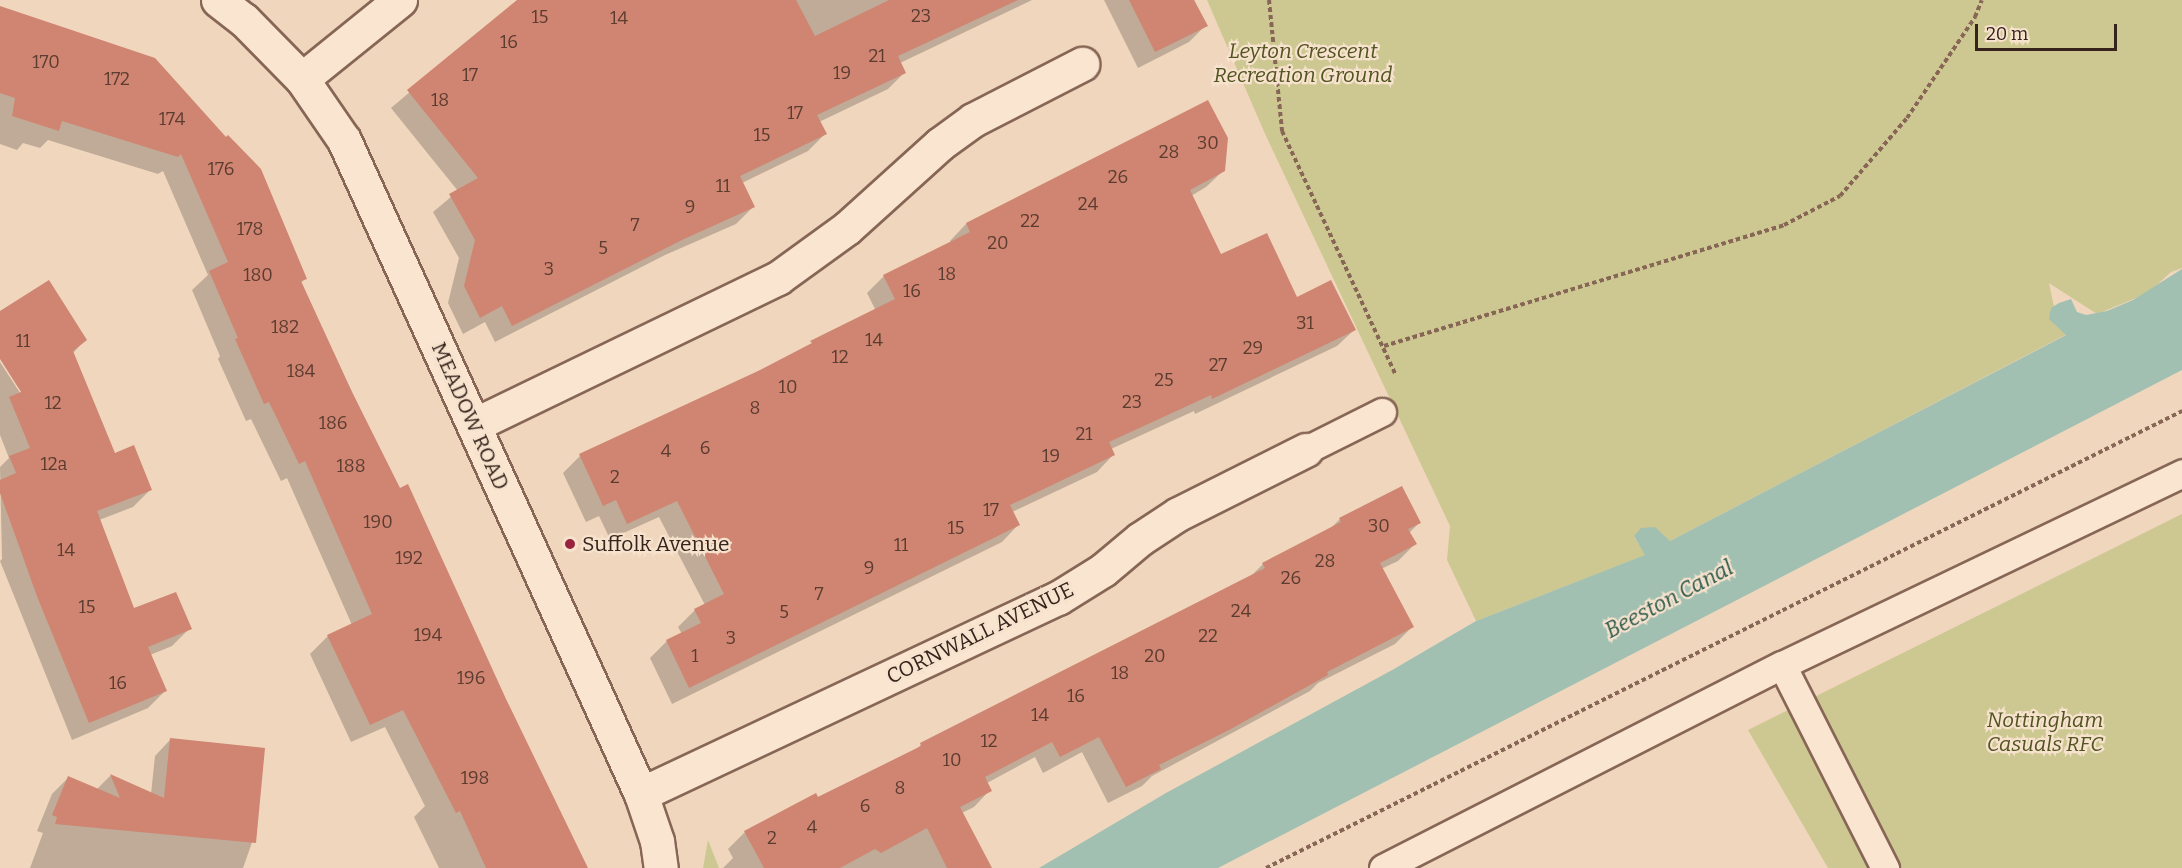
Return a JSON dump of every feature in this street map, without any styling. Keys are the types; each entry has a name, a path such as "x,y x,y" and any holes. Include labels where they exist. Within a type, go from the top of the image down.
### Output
{"street":[{"name":"MEADOW ROAD","path":"218,0 244,20 302,79 344,140 641,794 657,841 661,868"},
{"path":"302,79 400,0"},
{"path":"474,425 778,278 847,228 911,173 940,144 973,120 1083,64"},
{"name":"CORNWALL AVENUE","path":"641,794 1058,598 1103,570 1140,539 1178,514 1306,450"}],"lane":[{"path":"1306,450 1382,412"},
{"path":"1383,868 1782,665 2182,473"},
{"path":"1782,665 1885,868"}],"path":[{"path":"1269,0 1282,131 1396,376 1396,393 1391,405 1382,412"},
{"path":"1384,346 1784,225 1840,196 1907,118 1976,17 1982,0"},
{"path":"1266,868 2182,411"}],"green space":[{"name":"Leyton Crescent Recreation Ground","path":"1207,0 2182,0 2182,268 2171,272 2148,293 2097,314 2049,283 2054,307 2067,334 1670,541 1634,537 1646,555 1476,621 1447,560 1450,526 1266,136"},
{"name":"Nottingham Casuals RFC","path":"2182,514 2182,868 1828,868 1748,730"},
{"path":"708,840 719,868 703,868"}],"water":[{"name":"Beeston Canal","path":"2182,269 2182,370 1218,868 1039,868 1166,793 1394,669 1476,621 1645,555 1634,536 1641,528 1655,527 1670,541 2066,335 2049,319 2051,308 2059,303 2071,299 2077,312 2086,315 2107,311 2133,300"}],"building":[{"path":"517,0 796,0 815,36 889,0 1018,0 898,56 906,73 817,115 827,134 740,176 755,207 684,239 512,326 502,306 480,318 464,286 475,240 449,194 478,178 407,90"},
{"path":"1129,0 1194,0 1208,26 1155,52"},
{"path":"0,6 155,58 226,137 228,135 261,169 307,279 301,281 351,390 400,488 408,484 506,699 588,868 486,868 460,811 456,813 403,710 370,725 327,635 372,614 305,461 299,464 269,402 264,404 235,339 238,338 209,271 228,262 181,154 178,157 62,121 59,131 12,116 15,98 0,93"},
{"path":"1208,100 1228,138 1225,171 1190,190 1221,254 1267,233 1297,297 1331,280 1356,330 1212,399 1211,395 1109,442 1115,455 1010,505 1020,525 689,688 666,640 701,623 694,609 724,594 677,501 627,524 616,500 603,506 579,454 758,371 812,343 810,341 895,299 883,275 970,232 966,223"},
{"path":"49,280 87,340 73,351 115,453 134,445 152,490 97,511 134,608 176,592 192,629 148,647 167,691 89,723 38,599 0,493 0,480 16,473 9,456 30,448 9,397 21,392 0,359 0,311"},
{"path":"1402,486 1421,523 1408,529 1417,544 1380,563 1414,627 1327,672 1328,675 1229,730 1159,765 1161,769 1126,787 1099,737 1060,757 1052,742 985,777 992,791 960,807 992,868 947,868 927,828 881,853 875,849 840,868 764,868 744,831 816,793 818,797 921,746 920,743 1265,568 1262,563 1341,522 1339,518"},
{"path":"170,738 265,748 256,843 55,824 57,817 52,815 68,776 120,798 110,774 164,798"}],"place":[{"name":"Suffolk Avenue","path":"570,544"}]}
